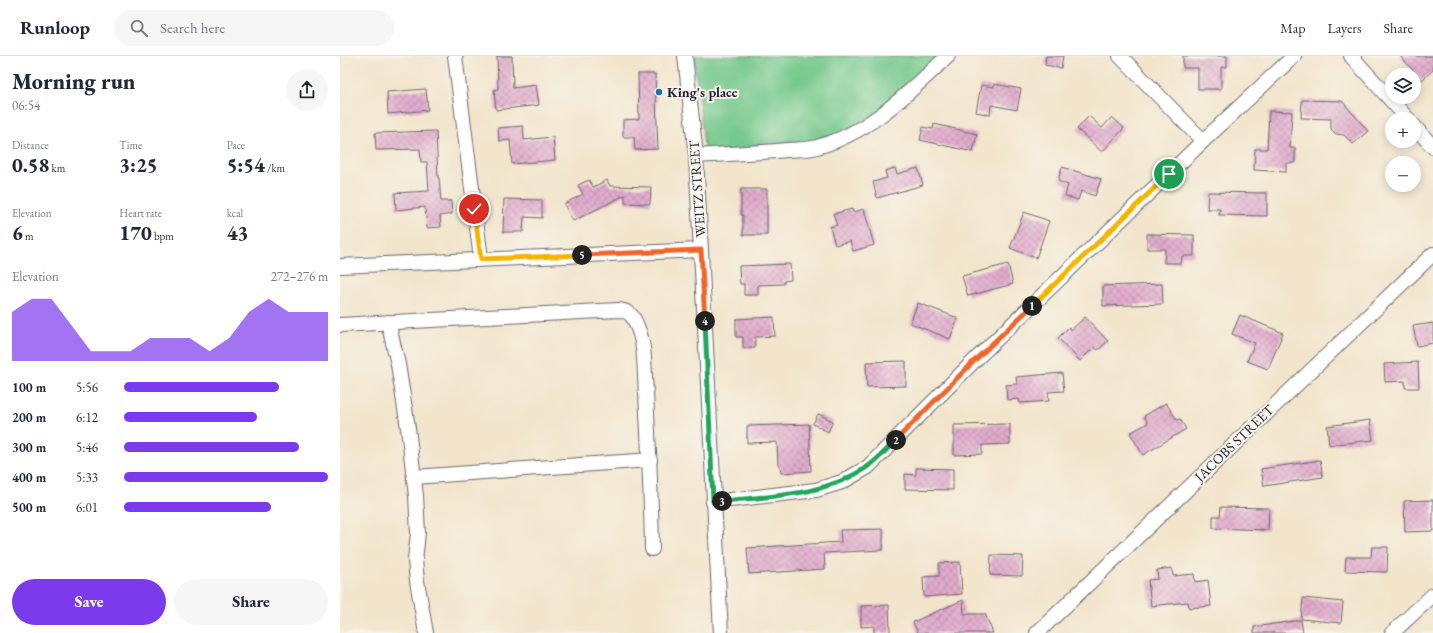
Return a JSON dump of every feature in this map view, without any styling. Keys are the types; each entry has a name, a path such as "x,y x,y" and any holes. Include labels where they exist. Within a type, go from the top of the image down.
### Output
{"street":[{"path":"454,56 481,259"},
{"name":"WEITZ STREET","path":"685,56 696,156 721,633"},
{"path":"696,156 816,148 839,140 880,116 910,92 948,56"},
{"path":"1120,56 1203,141"},
{"path":"713,502 816,490 842,482 868,467 974,361 1203,141 1294,56"},
{"path":"1350,56 1402,112"},
{"path":"1421,134 1433,147"},
{"path":"340,266 701,250"},
{"name":"JACOBS STREET","path":"1037,633 1433,254"},
{"path":"340,325 618,310 626,311 632,316 638,328 643,350 650,460 652,549"},
{"path":"388,322 401,377 414,477 418,533 416,560 417,581 426,633"},
{"path":"414,477 650,460"},
{"path":"1392,633 1433,595"}],"green space":[{"path":"694,56 943,56 879,115 820,145 705,155"}],"building":[{"path":"497,56 512,56 513,88 536,85 539,105 496,110 494,90 498,89"},
{"path":"1046,56 1063,56 1061,68 1045,65"},
{"path":"1183,56 1227,56 1227,67 1221,67 1221,89 1198,89 1198,68 1183,68"},
{"path":"1400,56 1433,56 1433,70 1422,80 1421,68 1411,68"},
{"path":"638,74 655,74 658,149 635,150 634,137 623,137 623,120 639,119"},
{"path":"994,84 1021,89 1017,110 991,105 990,115 976,112 981,85 994,87"},
{"path":"426,89 428,110 388,114 387,92"},
{"path":"1302,100 1342,101 1368,131 1353,144 1344,135 1336,134 1331,129 1331,119 1301,118"},
{"path":"1269,111 1292,112 1290,148 1295,148 1295,163 1286,163 1286,172 1254,170 1255,149 1267,149"},
{"path":"1089,116 1102,128 1112,117 1124,128 1102,152 1077,129"},
{"path":"934,124 977,134 973,152 920,140 923,127 933,129"},
{"path":"523,126 524,140 553,137 555,160 512,164 510,140 499,141 498,128"},
{"path":"436,131 438,178 441,201 451,201 452,214 440,216 441,227 427,228 425,207 396,210 395,193 429,191 427,162 421,162 420,149 376,150 375,133"},
{"path":"1062,167 1101,179 1095,196 1081,191 1078,200 1065,196 1068,185 1058,181"},
{"path":"895,168 897,174 918,168 923,185 877,198 873,182 887,178 885,171"},
{"path":"589,180 593,187 607,180 610,186 651,187 650,204 625,203 625,195 573,221 564,204 583,194 578,185"},
{"path":"741,189 767,189 767,235 743,235"},
{"path":"1208,192 1267,193 1267,216 1219,215 1220,209 1207,209"},
{"path":"504,199 542,200 542,218 524,217 523,232 503,232"},
{"path":"852,209 853,212 864,209 874,245 853,251 850,241 835,245 830,227 837,225 833,214"},
{"path":"1024,212 1049,221 1036,258 1010,248"},
{"path":"1147,234 1194,235 1194,256 1182,256 1181,263 1164,263 1165,249 1147,249"},
{"path":"790,264 791,280 784,281 784,284 758,285 758,295 744,295 744,284 740,284 739,266"},
{"path":"1008,264 1013,284 968,296 962,276"},
{"path":"1162,284 1163,304 1103,306 1103,286"},
{"path":"918,303 958,318 950,339 910,323"},
{"path":"1240,315 1283,333 1268,369 1247,361 1255,343 1232,334"},
{"path":"774,317 775,336 755,337 755,348 743,348 743,337 736,337 736,319"},
{"path":"1085,317 1108,341 1098,350 1094,347 1080,361 1058,338 1069,327 1071,330"},
{"path":"1433,323 1433,343 1417,346 1413,326"},
{"path":"906,361 906,386 867,387 866,362"},
{"path":"1418,362 1419,388 1405,388 1405,381 1385,382 1384,364"},
{"path":"1062,373 1064,391 1048,392 1049,401 1020,403 1019,399 1007,400 1006,385 1017,384 1016,377"},
{"path":"1166,403 1177,420 1180,419 1186,429 1143,455 1130,433 1148,423 1144,416"},
{"path":"818,414 833,421 828,432 813,424"},
{"path":"1370,420 1373,440 1329,445 1327,426"},
{"path":"809,424 811,471 781,473 780,465 778,465 777,442 747,443 747,426"},
{"path":"1010,424 1010,444 982,445 982,454 954,455 954,425"},
{"path":"1320,460 1323,477 1264,486 1261,469"},
{"path":"916,468 953,469 953,490 905,489 905,474 916,475"},
{"path":"1433,500 1433,531 1405,532 1404,501"},
{"path":"1221,507 1269,508 1268,530 1213,528 1213,516 1220,516"},
{"path":"883,529 883,550 824,553 825,569 749,574 747,548 841,542 840,530"},
{"path":"1372,547 1388,547 1387,572 1345,571 1346,557 1371,557"},
{"path":"991,555 1023,556 1022,576 990,575"},
{"path":"960,562 962,594 924,597 923,577 939,576 939,563"},
{"path":"1172,568 1173,576 1194,574 1195,582 1208,580 1211,606 1189,608 1188,602 1151,606 1148,580 1158,579 1157,570"},
{"path":"1303,598 1343,602 1341,623 1301,619"},
{"path":"963,600 964,614 985,614 993,633 918,633 913,622"},
{"path":"889,605 890,633 874,633 874,626 861,627 861,606"},
{"path":"1301,620 1303,633 1254,633 1254,627"}],"place":[{"name":"King's place","path":"659,92"}],"route":[{"path":"474,209 481,259 701,250 713,502 816,490 842,482 868,467 974,361 1169,174"}]}
